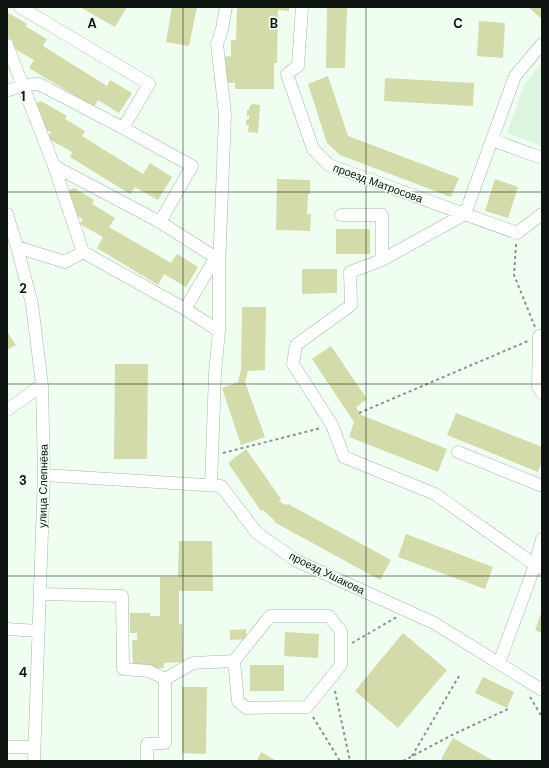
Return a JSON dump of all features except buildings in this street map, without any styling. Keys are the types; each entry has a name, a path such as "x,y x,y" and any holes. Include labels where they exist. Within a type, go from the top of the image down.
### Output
{"street":[{"path":"20,7 149,84 122,128"},
{"path":"212,485 225,114 218,44 226,7"},
{"name":"проезд Матросова","path":"302,7 298,66 287,74 313,149 329,165 517,232"},
{"path":"539,566 435,494 344,457 332,425 293,364 296,345 351,305 350,272 382,260 465,214 515,76 542,44"},
{"path":"7,45 54,166 83,252 185,308 218,331"},
{"path":"7,91 22,85 39,84 192,166 160,222"},
{"path":"492,140 542,158"},
{"path":"54,166 160,222 213,256 213,262 185,308"},
{"name":"улица Слепнёва","path":"7,214 9,228 17,247 32,304 42,385 44,475 34,761"},
{"path":"517,232 542,214"},
{"path":"341,215 382,215 382,260"},
{"path":"17,247 65,262 83,252"},
{"path":"540,336 541,389"},
{"path":"7,410 42,385"},
{"path":"458,452 542,486"},
{"name":"проезд Ушакова","path":"44,475 221,486 257,533 297,561 434,623 542,690"},
{"path":"499,663 539,566 542,539"},
{"path":"40,594 122,596 123,669 149,671 165,679"},
{"path":"270,616 329,616 341,630 341,650 341,665 307,707 246,708 238,701 234,661 270,616"},
{"path":"7,629 39,631"},
{"path":"165,679 193,663 234,661"},
{"path":"147,761 147,744 165,743 165,679"},
{"path":"7,747 34,747"}],"path":[{"path":"360,413 540,336 514,275 517,232"},
{"path":"222,453 332,425"},
{"path":"341,650 408,611"},
{"path":"332,676 350,761"},
{"path":"412,756 459,676"},
{"path":"307,707 340,761"},
{"path":"403,761 454,734 508,709"}],"shaded area":[{"path":"542,62 542,146 507,133 524,85"}]}
